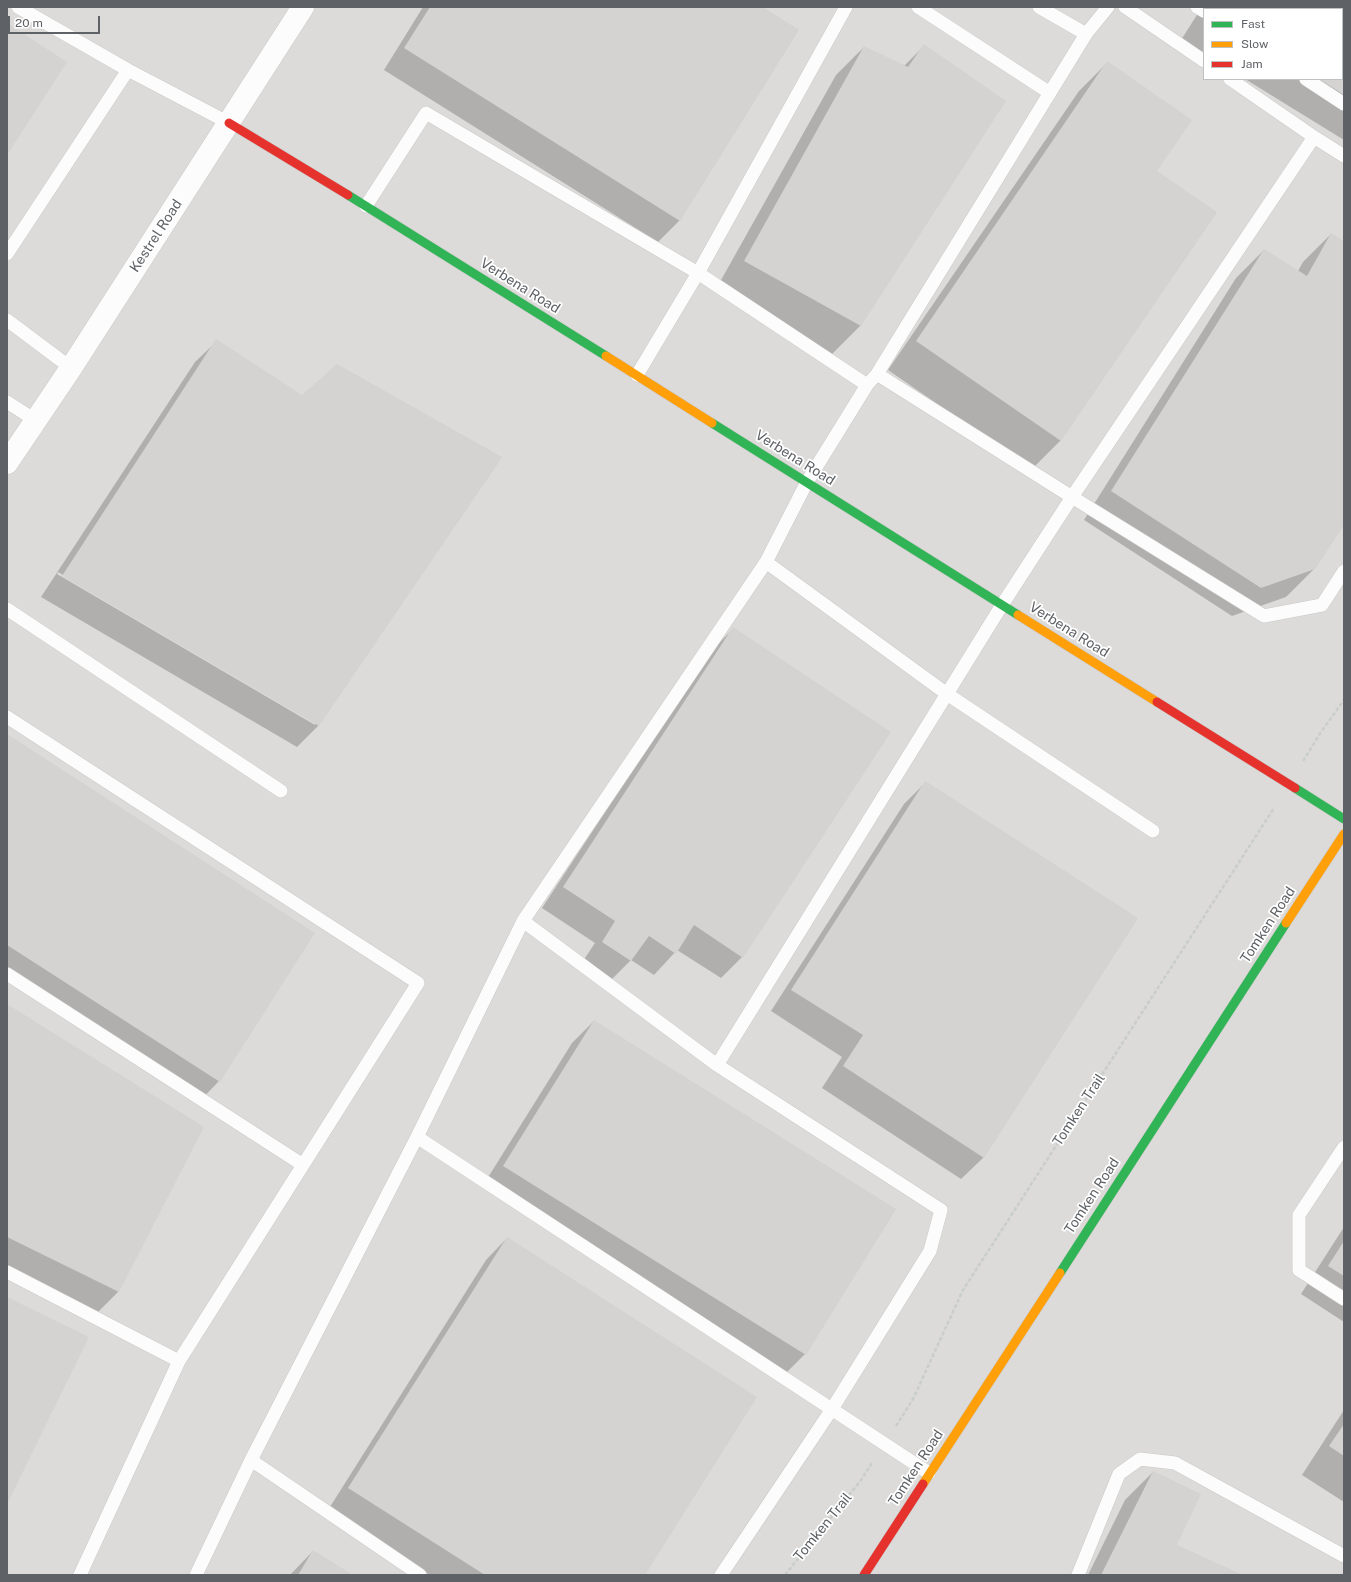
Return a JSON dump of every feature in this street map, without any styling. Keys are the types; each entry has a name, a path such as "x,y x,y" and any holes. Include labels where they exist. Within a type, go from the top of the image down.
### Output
{"street":[{"name":"Kestrel Road","path":"7,463 71,368 303,7"},
{"name":"Verbena Road","path":"229,123 366,206 1344,818"},
{"name":"Tomken Road","path":"864,1575 1344,834"}],"lane":[{"path":"18,7 128,70 229,123"},
{"path":"637,376 698,273 846,7"},
{"path":"918,7 1050,93"},
{"path":"1039,7 1086,34"},
{"path":"196,1575 251,1460 417,1137 523,921 766,562 807,482 867,385 877,374 1086,34 1108,7"},
{"path":"1125,7 1203,60"},
{"path":"7,254 128,70"},
{"path":"1231,80 1344,156"},
{"path":"1308,80 1344,104"},
{"path":"366,206 426,113 698,273 867,385"},
{"path":"717,1065 1002,604 1072,497 1314,137"},
{"path":"7,320 71,368"},
{"path":"877,374 1264,616 1322,605 1344,571"},
{"path":"7,402 35,420"},
{"path":"766,562 947,694 1153,831"},
{"path":"7,608 281,791"},
{"path":"7,718 418,983 179,1361 80,1575"},
{"path":"523,921 717,1065 941,1210 930,1251 832,1409 721,1575"},
{"path":"7,974 303,1165"},
{"path":"417,1137 929,1473"},
{"path":"1344,1147 1299,1215 1299,1270 1344,1299"},
{"path":"7,1272 179,1361"},
{"path":"1078,1575 1119,1474 1140,1459 1175,1463 1344,1556"},
{"path":"251,1460 420,1575"}],"path":[{"path":"1320,732 1344,700"},
{"name":"Tomken Trail","path":"913,1399 963,1290 1261,829"},
{"name":"Tomken Trail","path":"785,1575 861,1480"}],"shaded area":[{"path":"7,7 1344,7 1344,1575 7,1575"}],"building":[{"path":"430,7 763,7 799,30 680,221 404,48"},
{"path":"1344,7 1344,95 1321,80 1343,80 1343,8 1210,8"},
{"path":"7,23 67,62 7,155"},
{"path":"924,44 1006,101 861,326 744,261 864,46 908,67"},
{"path":"1107,61 1192,120 1157,171 1217,212 1061,441 916,341"},
{"path":"1331,233 1344,241 1344,525 1315,569 1261,588 1111,491 1264,249 1307,276"},
{"path":"216,339 302,395 337,364 502,457 319,726 62,576"},
{"path":"733,627 891,732 743,958 694,925 676,954 649,936 631,961 602,942 615,921 563,887"},
{"path":"7,734 315,933 220,1082 7,945"},
{"path":"925,781 1138,918 984,1158 843,1066 863,1035 791,990"},
{"path":"7,1004 204,1127 119,1292 7,1237"},
{"path":"594,1020 896,1209 806,1355 503,1166"},
{"path":"507,1237 757,1397 645,1575 485,1575 348,1488"},
{"path":"1344,1241 1344,1276 1328,1266"},
{"path":"7,1297 89,1337 7,1504"},
{"path":"1344,1424 1344,1456 1329,1446"},
{"path":"1153,1471 1201,1494 1177,1545 1243,1575 1101,1575"},
{"path":"313,1550 353,1575 298,1575"}],"traffic: fast":[{"path":"348,195 606,356"},
{"path":"712,423 1018,615"},
{"path":"1295,788 1344,819"},
{"path":"1060,1273 1286,923"}],"traffic: slow":[{"path":"606,356 712,423"},
{"path":"1018,615 1157,702"},
{"path":"1286,923 1344,834"},
{"path":"923,1484 1060,1273"}],"traffic: jam":[{"path":"229,123 348,195"},
{"path":"1157,702 1295,788"},
{"path":"864,1575 923,1484"}]}
